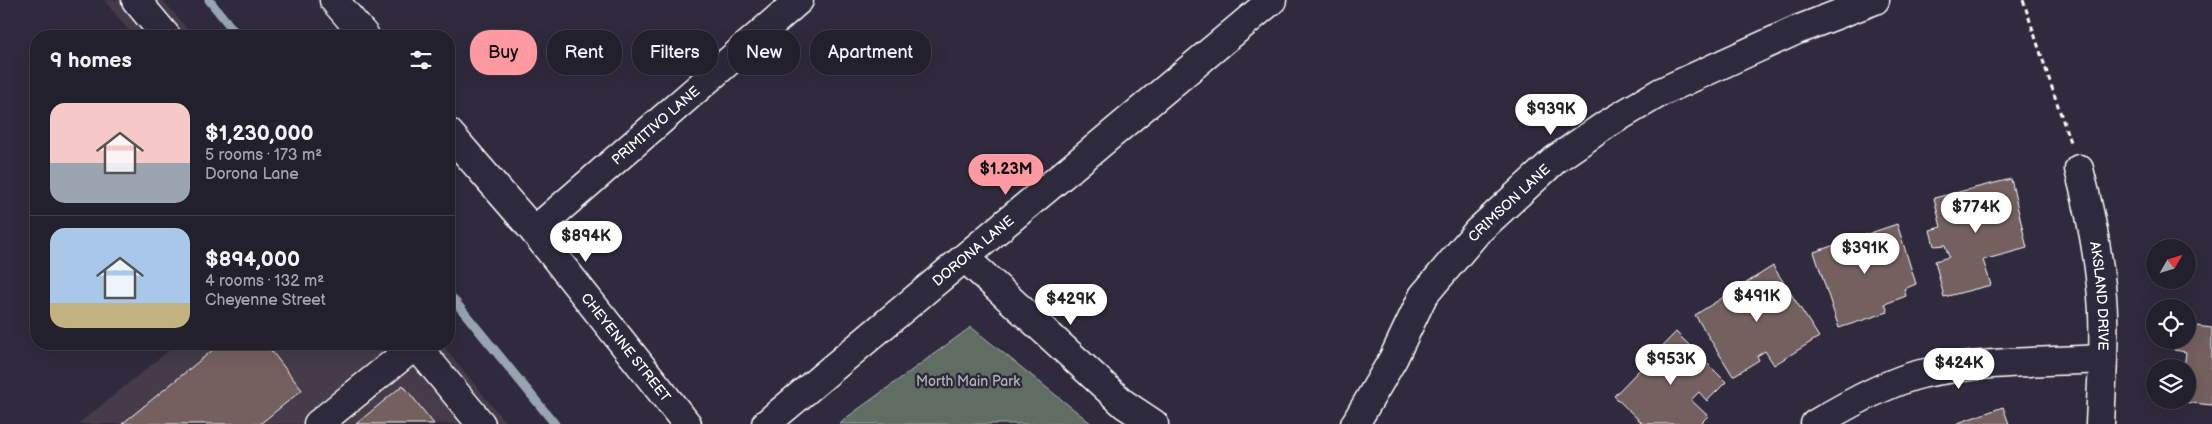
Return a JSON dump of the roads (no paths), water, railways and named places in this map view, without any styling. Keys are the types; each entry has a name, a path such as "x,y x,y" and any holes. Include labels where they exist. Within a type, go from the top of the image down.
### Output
{"street":[{"path":"136,0 161,30"},
{"path":"334,0 360,30"},
{"name":"PRIMITIVO LANE","path":"534,231 799,0"},
{"name":"DORONA LANE","path":"766,424 1272,0"},
{"name":"CRIMSON LANE","path":"1355,424 1393,359 1423,296 1477,232 1556,159 1607,124 1661,92 1796,30 1875,0"},
{"name":"CHEYENNE STREET","path":"455,140 534,231 686,424"},
{"name":"AKSLAND DRIVE","path":"2079,169 2092,219 2101,287 2103,359 2100,424"},
{"path":"965,258 1124,404 1154,424"},
{"path":"318,424 409,350"},
{"path":"421,350 481,424"},
{"path":"1815,424 1851,402 1919,375 1965,367 2103,359"}],"waterway":[{"path":"209,0 233,30"},
{"path":"455,301 555,424"}],"park label":[{"name":"Morth Main Park","path":"968,381"}]}
